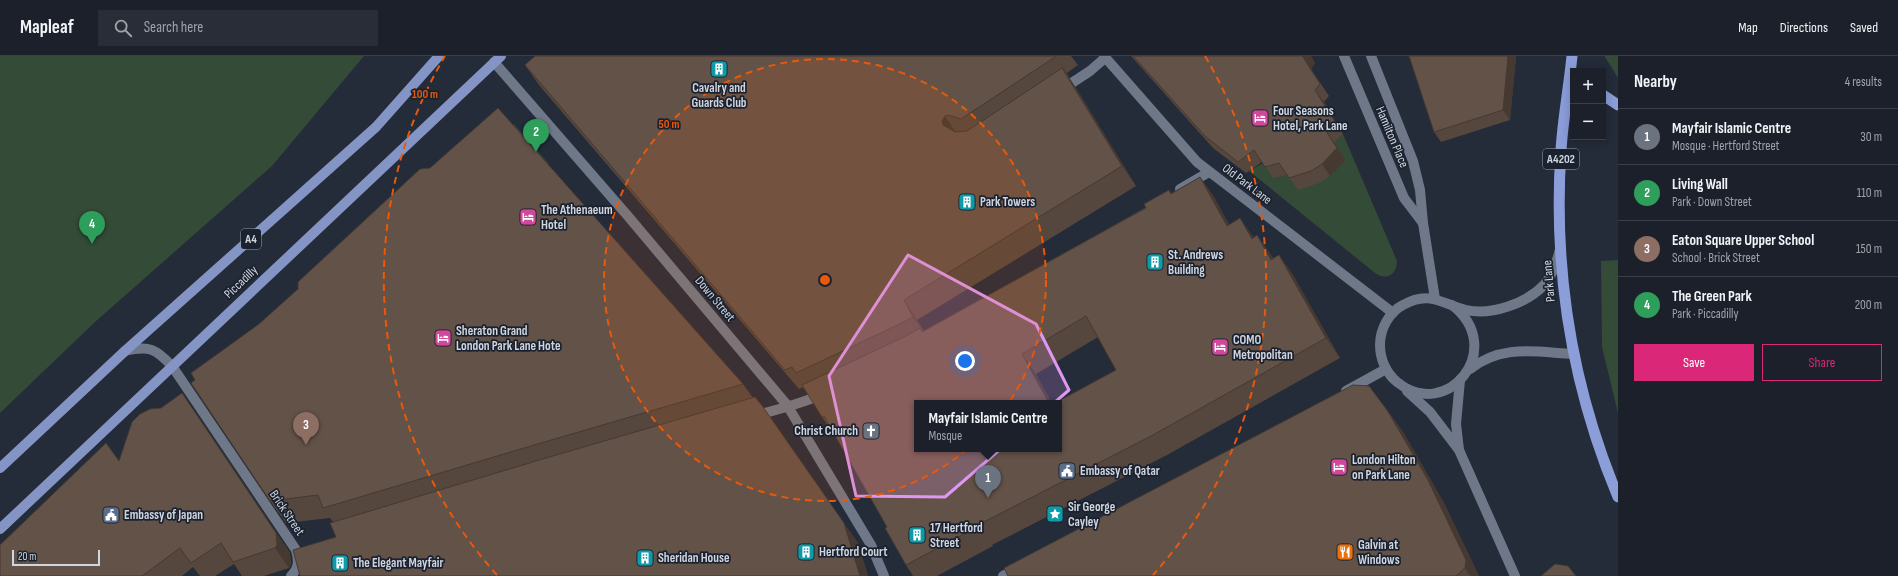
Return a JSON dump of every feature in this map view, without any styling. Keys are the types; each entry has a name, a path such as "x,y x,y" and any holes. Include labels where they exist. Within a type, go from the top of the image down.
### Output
{"highway":[{"name":"Park Lane","path":"1572,56 1572,68"},
{"name":"Park Lane","path":"1570,80 1564,106 1561,151 1560,249 1566,307 1573,354 1591,426 1618,497"},
{"path":"1606,97 1618,105"}],"main road":[{"name":"Piccadilly","path":"0,468 126,351 376,127 439,56"},
{"name":"Piccadilly","path":"0,528 497,59"}],"street":[{"name":"Hamilton Place","path":"1344,56 1404,198 1423,223"},
{"name":"Hamilton Place","path":"1371,56 1414,161 1420,190 1423,223 1435,298"},
{"path":"1050,97 1090,71 1105,57"},
{"name":"Old Park Lane","path":"1105,57 1190,155 1209,172 1393,313"},
{"name":"Down Street","path":"497,59 788,405 871,545 884,576"},
{"path":"1168,196 1209,172"},
{"path":"1515,576 1459,450 1430,412 1392,378 1386,369 1380,350 1380,340 1387,321 1393,313 1402,305 1412,301 1435,298 1467,310 1490,310 1522,300 1545,284 1555,268 1560,249"},
{"path":"1452,305 1465,316 1474,334 1474,355 1468,370"},
{"name":"Brick Street","path":"126,351 140,347 152,349 172,366 300,549 296,571 291,576"},
{"path":"1401,386 1413,391 1425,393 1438,392 1450,388 1460,380 1468,370 1480,361 1504,352 1520,351 1573,354"},
{"path":"1336,396 1386,369"},
{"path":"1459,450 1456,424 1460,380"},
{"path":"742,419 788,405 804,403 833,389"},
{"path":"1003,576 1024,565"}],"highlighted area":[{"path":"908,255 1036,324 1069,390 945,497 856,496 829,376"}],"green space":[{"path":"0,56 364,56 272,166 95,322 0,413"},
{"path":"1618,56 1618,78 1605,57"},
{"path":"514,124 549,164 546,166 499,138"},
{"path":"1343,134 1397,261 1397,266 1393,273 1387,276 1375,273 1249,171 1263,163 1288,174 1298,189 1313,184 1329,176 1345,160 1334,143"},
{"path":"1618,260 1618,413 1602,347 1601,261"}],"building":[{"path":"535,56 1055,56 961,119 948,115 945,116 942,121 943,125 955,132 967,131 1062,68 1122,166 904,300 913,317 796,373 792,367 785,370 525,65"},
{"name":"Four Seasons Hotel, Park Lane","path":"1133,56 1303,56 1320,84 1315,90 1335,122 1326,131 1337,148 1322,164 1311,171 1289,178 1279,163 1265,167 1254,150 1238,162 1205,136"},
{"path":"1409,56 1508,56 1503,110 1434,132"},
{"path":"498,108 743,384 323,508 318,495 270,501 191,383 195,380 191,373 259,324 298,289 298,282 420,169 430,168"},
{"path":"1200,177 1227,226 1240,218 1252,239 1257,235 1271,260 1279,255 1326,338 1153,435 978,525 979,526 906,565 885,528 887,527 824,416 822,417 802,385 920,328 922,332 1146,208 1144,204 1169,190 1171,194","holes":["1086,316 1116,370 1061,400 1062,400 1062,452 914,452 914,400 1047,400 1022,354"]},
{"name":"London Hilton on Park Lane","path":"1353,385 1369,386 1387,410 1428,480 1466,560 1465,568 1456,576 1008,576 1004,568"},
{"path":"182,393 276,533 277,545 275,548 233,562 221,543 191,563 180,548 142,576 0,576 0,545 106,443 119,461 132,422 140,414 150,409 161,408"},
{"path":"755,397 844,523 860,576 300,576 293,550 336,537 330,523"},
{"path":"1555,564 1568,566 1576,576 1541,576"}],"place":[{"name":"Cavalry and Guards Club","path":"719,69"},
{"name":"Four Seasons Hotel, Park Lane","path":"1260,118"},
{"name":"Living Wall","path":"536,152"},
{"name":"Park Towers","path":"967,202"},
{"name":"The Athenaeum Hotel","path":"528,217"},
{"name":"The Green Park","path":"92,244"},
{"name":"St. Andrews Building","path":"1155,262"},
{"name":"Sheraton Grand London Park Lane Hote","path":"443,338"},
{"name":"COMO Metropolitan","path":"1220,347"},
{"name":"Christ Church","path":"871,431"},
{"name":"Eaton Square Upper School","path":"306,445"},
{"name":"London Hilton on Park Lane","path":"1339,467"},
{"name":"Embassy of Qatar","path":"1067,471"},
{"name":"Mayfair Islamic Centre","path":"988,498"},
{"name":"Sir George Cayley","path":"1055,514"},
{"name":"Embassy of Japan","path":"111,515"},
{"name":"17 Hertford Street","path":"917,535"},
{"name":"Hertford Court","path":"806,552"},
{"name":"Galvin at Windows","path":"1345,552"},
{"name":"Sheridan House","path":"645,558"},
{"name":"The Elegant Mayfair","path":"340,563"}]}
